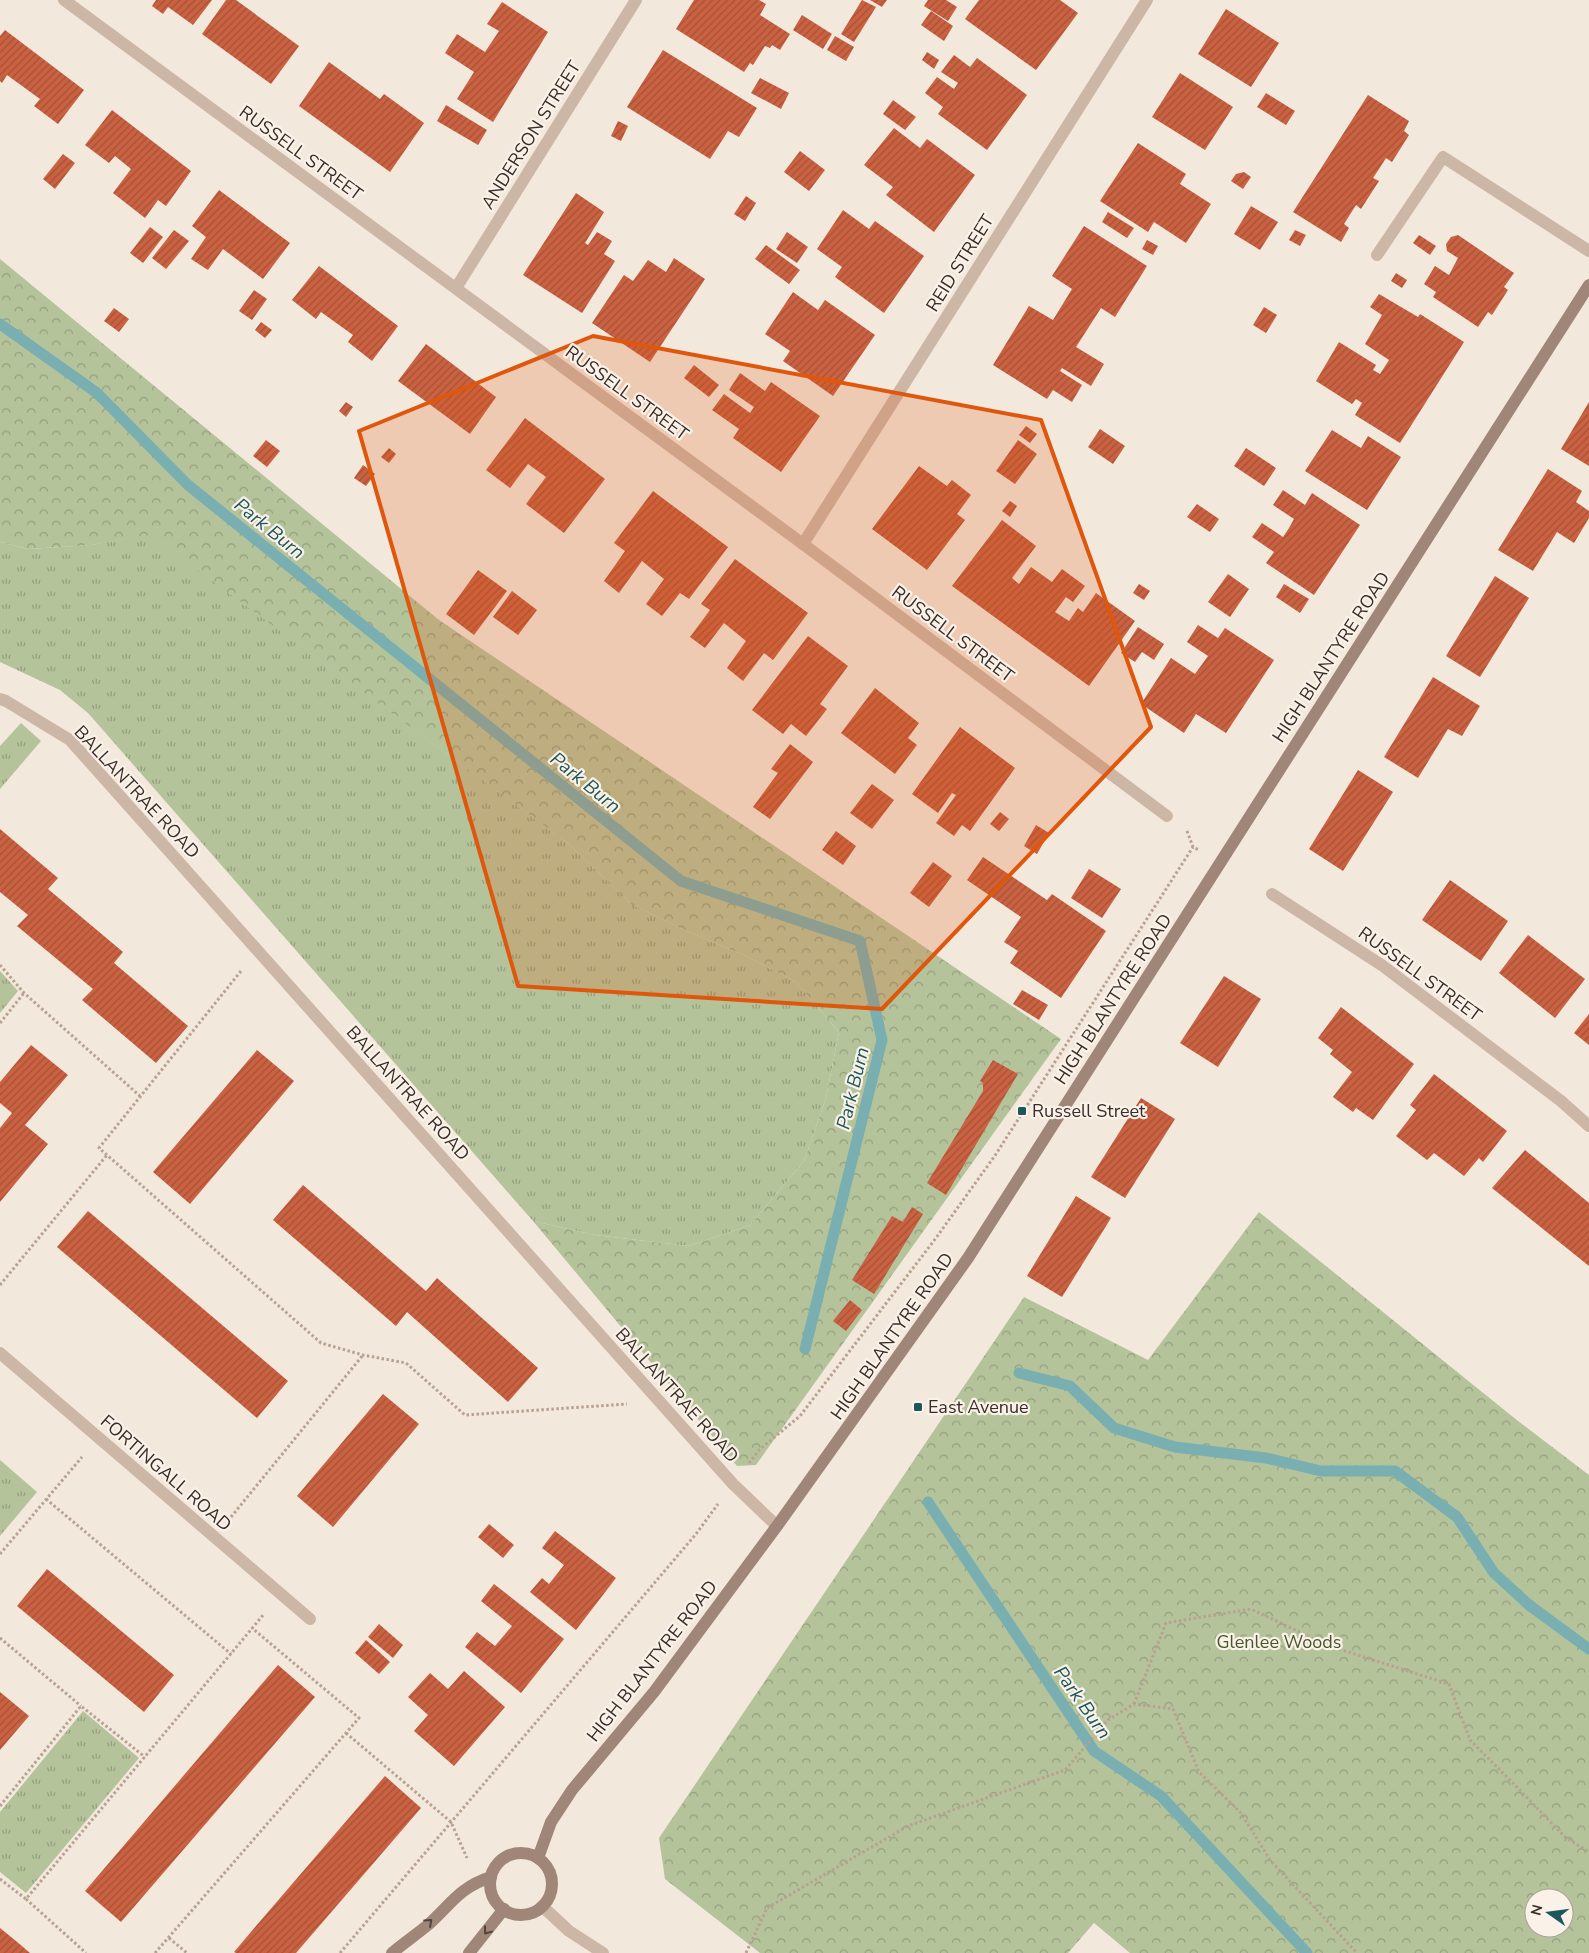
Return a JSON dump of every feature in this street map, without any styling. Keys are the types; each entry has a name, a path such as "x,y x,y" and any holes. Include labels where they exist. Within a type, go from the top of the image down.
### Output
{"main road":[{"name":"HIGH BLANTYRE ROAD","path":"538,1858 550,1822 572,1790 654,1692 777,1526 968,1258 1589,285"},
{"path":"524,1853 538,1858 550,1872 551,1890 548,1899 542,1906 523,1914 513,1913 504,1909 492,1895 491,1877 500,1860 509,1855 524,1853"},
{"path":"392,1953 429,1923 454,1898 478,1881 491,1877"},
{"path":"469,1953 504,1909"}],"street":[{"name":"RUSSELL STREET","path":"64,0 803,544 1167,816"},
{"name":"ANDERSON STREET","path":"456,288 636,0"},
{"name":"REID STREET","path":"803,544 1147,0"},
{"path":"1377,255 1443,158 1589,251"},
{"name":"BALLANTRAE ROAD","path":"0,699 70,740 733,1484 777,1526"},
{"name":"RUSSELL STREET","path":"1272,894 1383,966 1561,1101 1589,1126"},
{"name":"FORTINGALL ROAD","path":"0,1353 310,1619"},
{"path":"542,1906 569,1931 603,1953"}],"path":[{"path":"340,1953 696,1534 759,1450 800,1416 936,1238 994,1157 1193,847"},
{"path":"258,951 99,1148 321,1344 363,1355 406,1363 465,1415 660,1402"},
{"path":"0,965 24,993 140,1096"},
{"path":"0,1023 24,993"},
{"path":"0,1285 107,1155"},
{"path":"215,1537 363,1355"},
{"path":"0,1554 98,1437"},
{"path":"46,1499 231,1654"},
{"path":"26,1899 281,1594"},
{"path":"746,1953 766,1908 908,1826 1065,1770 1108,1720 1134,1704 1166,1622 1251,1609 1329,1646 1449,1684 1470,1740 1565,1837 1589,1852"},
{"path":"155,1953 359,1718 252,1628"},
{"path":"0,1638 145,1757"},
{"path":"1134,1704 1173,1709 1199,1772 1241,1812 1270,1860 1358,1953"},
{"path":"0,1806 81,1706"},
{"path":"346,1733 451,1822 478,1881"},
{"path":"0,1879 26,1899 86,1953"},
{"path":"169,1938 187,1953"}],"highlighted area":[{"path":"593,336 1041,420 1151,727 882,1009 518,986 359,431"}],"green space":[{"path":"0,259 439,620 1061,1039 756,1465 737,1466 533,1221 595,1235 689,1246 750,1225 804,1161 826,1098 839,1032 796,982 746,956 684,930 631,904 569,844 150,535 91,545 28,549 0,542"},
{"path":"150,534 569,844 631,904 684,930 746,956 796,982 839,1032 826,1098 804,1161 750,1225 689,1246 595,1235 533,1221 88,713 60,690 0,662 0,542 28,549 91,545"},
{"path":"21,723 41,741 0,789 0,746"},
{"path":"0,971 18,991 0,1013"},
{"name":"Glenlee Woods","path":"1259,1212 1518,1421 1589,1475 1589,1953 1130,1953 1094,1923 1068,1953 760,1953 665,1879 659,1838 1024,1297 1148,1360"},
{"path":"0,1460 37,1492 0,1536"},
{"path":"83,1711 139,1758 26,1893 0,1872 0,1812"}],"building":[{"path":"156,0 212,0 193,25 168,7 163,14 152,6"},
{"path":"226,0 236,0 299,46 271,84 202,34"},
{"path":"694,0 759,0 766,4 760,15 790,34 780,50 772,45 770,48 765,46 753,65 750,63 744,72 676,29"},
{"path":"862,0 876,7 854,42 841,34"},
{"path":"870,0 887,0 882,7"},
{"path":"928,0 946,0 957,7 948,21 924,6"},
{"path":"979,0 1060,0 1078,13 1036,70 965,19"},
{"path":"502,2 548,32 493,122 457,99 474,72 445,53 457,34 485,52 499,31 487,24"},
{"path":"1226,9 1279,43 1251,87 1198,54"},
{"path":"931,11 953,26 944,41 921,25"},
{"path":"802,15 832,34 823,49 793,30"},
{"path":"5,30 84,90 58,124 34,106 40,99 7,75 2,83 0,81 0,36"},
{"path":"835,36 854,47 846,61 827,50"},
{"path":"663,50 757,108 739,137 728,131 710,159 627,107"},
{"path":"927,52 939,60 934,69 922,60"},
{"path":"954,55 970,67 977,58 1027,95 987,150 938,114 943,107 925,93 937,77 954,89 958,83 941,72"},
{"path":"329,62 380,99 384,94 424,123 390,172 299,106"},
{"path":"1180,73 1233,107 1205,150 1152,117"},
{"path":"760,78 789,93 781,109 751,93"},
{"path":"1266,93 1295,111 1286,125 1257,107"},
{"path":"1368,95 1409,121 1404,131 1409,135 1392,162 1386,158 1373,178 1379,181 1361,209 1356,205 1344,224 1349,228 1341,242 1293,212"},
{"path":"893,100 916,117 905,130 883,114"},
{"path":"446,105 487,130 478,145 437,121"},
{"path":"112,110 191,171 166,206 158,200 145,218 113,193 131,169 115,156 109,163 85,145"},
{"path":"618,121 628,126 621,141 611,136"},
{"path":"894,128 920,148 927,139 975,175 934,232 886,195 893,187 864,165"},
{"path":"1138,143 1186,174 1180,184 1211,204 1186,243 1154,222 1148,232 1100,201"},
{"path":"800,151 825,170 809,191 784,172"},
{"path":"63,154 75,163 55,189 43,179"},
{"path":"1244,172 1251,177 1243,189 1231,181 1236,174"},
{"path":"219,190 290,243 263,279 223,249 208,270 191,259 206,237 192,226"},
{"path":"576,193 604,212 585,243 588,245 597,232 612,241 604,254 615,261 582,313 523,275"},
{"path":"746,196 756,203 745,221 734,214"},
{"path":"1251,206 1278,222 1260,250 1234,234"},
{"path":"843,210 869,229 875,221 924,256 884,313 835,277 842,267 817,249"},
{"path":"1108,212 1134,228 1127,238 1102,222"},
{"path":"1084,226 1147,266 1115,317 1101,308 1076,347 1104,364 1091,386 1062,368 1060,371 1082,385 1072,402 1053,390 1047,399 993,365 1029,306 1053,320 1072,289 1052,276"},
{"path":"150,227 163,237 143,263 130,253"},
{"path":"174,230 189,241 166,269 152,258"},
{"path":"1295,230 1306,235 1300,246 1289,240"},
{"path":"787,232 808,247 797,263 776,249"},
{"path":"1419,235 1436,246 1430,255 1413,243"},
{"path":"1458,235 1514,273 1504,287 1508,290 1492,315 1488,312 1478,327 1433,297 1436,292 1424,284 1435,266 1449,275 1458,258 1447,251 1446,244 1451,237"},
{"path":"1147,240 1158,246 1153,255 1142,249"},
{"path":"766,245 800,270 789,284 755,259"},
{"path":"674,258 705,279 650,362 592,323 624,275 633,281 648,260 666,272"},
{"path":"319,266 398,326 372,361 348,342 353,335 321,312 316,319 292,300"},
{"path":"1396,273 1407,280 1402,288 1391,281"},
{"path":"254,290 267,299 252,320 239,311"},
{"path":"793,292 818,310 825,300 875,335 833,396 783,361 790,351 765,334"},
{"path":"1379,294 1418,317 1420,314 1464,342 1400,443 1355,415 1362,403 1356,399 1352,404 1316,381 1339,342 1376,365 1373,370 1380,374 1389,360 1365,344 1382,315 1370,307"},
{"path":"1264,307 1277,315 1266,333 1253,325"},
{"path":"114,308 129,319 119,332 104,321"},
{"path":"261,322 272,330 265,338 255,330"},
{"path":"426,344 496,397 470,434 398,381"},
{"path":"694,365 719,385 709,397 684,378"},
{"path":"740,373 765,391 771,382 820,416 781,472 733,438 739,429 712,410 724,394 750,413 754,407 729,390"},
{"path":"346,402 353,407 346,417 339,411"},
{"path":"1589,402 1589,466 1561,449"},
{"path":"525,418 605,479 564,533 526,504 546,477 528,464 510,488 486,470"},
{"path":"1026,426 1037,434 1030,443 1019,435"},
{"path":"1100,429 1125,446 1113,464 1088,447"},
{"path":"1332,430 1361,448 1368,436 1401,457 1367,510 1305,471"},
{"path":"266,440 280,451 267,467 253,456"},
{"path":"1018,440 1037,454 1015,484 996,471"},
{"path":"389,448 396,454 389,463 381,457"},
{"path":"1246,448 1276,468 1264,486 1234,466"},
{"path":"363,465 375,474 366,486 354,478"},
{"path":"919,466 947,486 952,480 971,495 957,514 965,520 927,570 872,529"},
{"path":"1548,469 1582,491 1576,502 1589,511 1589,518 1574,543 1557,532 1533,571 1498,550"},
{"path":"1283,490 1305,505 1312,493 1360,525 1314,595 1266,563 1274,552 1252,537 1262,523 1283,537 1289,528 1294,519 1273,505"},
{"path":"653,491 728,547 689,599 680,593 662,616 646,604 664,579 642,561 619,593 604,581 625,551 614,543"},
{"path":"1010,501 1017,506 1010,517 1002,511"},
{"path":"1197,504 1219,519 1210,532 1187,517"},
{"path":"1002,520 1036,546 1012,578 1019,584 1031,567 1052,582 1062,569 1085,586 1073,602 1066,597 1055,612 1069,621 1078,608 1083,612 1096,593 1135,621 1089,686 952,586"},
{"path":"735,559 808,613 773,660 764,653 743,681 727,668 746,641 724,623 705,648 690,637 710,610 701,604"},
{"path":"478,570 507,591 474,635 446,614"},
{"path":"1228,574 1249,589 1230,617 1208,602"},
{"path":"1495,576 1529,598 1480,677 1446,656"},
{"path":"1139,584 1150,591 1144,600 1133,593"},
{"path":"1284,584 1309,599 1300,613 1276,597"},
{"path":"512,591 537,610 518,635 493,617"},
{"path":"1198,625 1218,638 1225,628 1274,660 1226,733 1196,714 1184,733 1141,704 1171,658 1195,674 1208,656 1187,642"},
{"path":"1138,627 1164,644 1154,660 1142,652 1135,662 1121,653"},
{"path":"808,636 848,666 820,704 827,709 806,736 791,724 783,734 752,710"},
{"path":"1433,677 1480,706 1462,736 1448,729 1418,778 1384,757"},
{"path":"875,688 919,723 908,738 917,745 895,774 841,733"},
{"path":"960,727 1015,768 970,831 962,825 954,836 936,823 956,795 952,793 938,813 912,794"},
{"path":"790,744 813,762 770,819 753,807 778,773 771,769"},
{"path":"1358,770 1393,792 1343,871 1309,849"},
{"path":"872,784 894,800 872,829 850,813"},
{"path":"1000,812 1009,819 999,831 990,824"},
{"path":"1036,825 1049,833 1037,854 1024,846"},
{"path":"0,829 58,878 48,889 123,952 114,963 188,1026 156,1063 82,1000 93,989 17,926 28,915 0,892"},
{"path":"836,831 856,846 843,865 822,850"},
{"path":"983,857 1047,900 1052,894 1106,931 1061,998 1010,963 1018,951 1004,942 1021,917 967,880"},
{"path":"933,862 952,876 929,907 910,893"},
{"path":"1089,869 1121,889 1102,918 1071,898"},
{"path":"1450,880 1508,921 1481,961 1422,920"},
{"path":"1528,935 1585,979 1555,1018 1499,973"},
{"path":"1224,976 1261,999 1218,1067 1180,1043"},
{"path":"1022,990 1048,1005 1039,1020 1013,1004"},
{"path":"1341,1007 1414,1064 1373,1120 1356,1108 1353,1112 1333,1097 1352,1072 1330,1054 1333,1050 1318,1038"},
{"path":"1589,1014 1589,1045 1574,1033"},
{"path":"31,1045 68,1075 25,1125 48,1144 0,1202 0,1128 12,1113 0,1103 0,1082"},
{"path":"257,1050 294,1081 190,1204 153,1172"},
{"path":"993,1060 1018,1074 946,1195 927,1183 983,1091 983,1083 980,1081"},
{"path":"1434,1074 1507,1131 1483,1162 1479,1158 1464,1176 1434,1153 1427,1160 1396,1136 1416,1110 1410,1105"},
{"path":"1141,1098 1175,1119 1125,1198 1091,1177"},
{"path":"1525,1150 1589,1203 1589,1266 1492,1188"},
{"path":"303,1185 426,1291 437,1278 538,1368 508,1402 407,1312 396,1326 273,1220"},
{"path":"1076,1196 1111,1218 1062,1297 1027,1276"},
{"path":"912,1207 923,1214 874,1294 852,1280 892,1216 903,1222"},
{"path":"88,1211 288,1381 257,1418 57,1247"},
{"path":"850,1300 862,1310 846,1331 833,1321"},
{"path":"383,1394 419,1424 333,1527 297,1496"},
{"path":"489,1524 514,1545 503,1558 478,1537"},
{"path":"555,1531 616,1578 576,1630 530,1592 542,1578 549,1584 564,1565 542,1548"},
{"path":"47,1569 174,1675 144,1712 17,1606"},
{"path":"494,1584 564,1639 521,1693 465,1647 477,1632 495,1646 512,1626 481,1601"},
{"path":"379,1624 403,1645 393,1658 368,1637"},
{"path":"366,1640 390,1662 379,1674 355,1653"},
{"path":"278,1665 315,1697 121,1922 85,1891"},
{"path":"464,1671 505,1707 454,1766 414,1731 428,1715 408,1697 430,1673 448,1689"},
{"path":"0,1692 29,1716 0,1750"},
{"path":"385,1776 421,1808 296,1953 234,1952 256,1926"},
{"path":"0,1928 16,1941 30,1953 0,1953"}],"waterway":[{"name":"Park Burn","path":"0,324 97,393 188,485 681,881 860,941 882,1040 805,1349"},
{"path":"1019,1373 1070,1386 1114,1428 1175,1447 1266,1458 1321,1471 1395,1471 1457,1517 1494,1573 1529,1605 1589,1649"},
{"name":"Park Burn","path":"928,1502 1094,1751 1161,1796 1307,1953"}],"place":[{"name":"Russell Street","path":"1022,1111"},
{"name":"East Avenue","path":"918,1407"}]}
